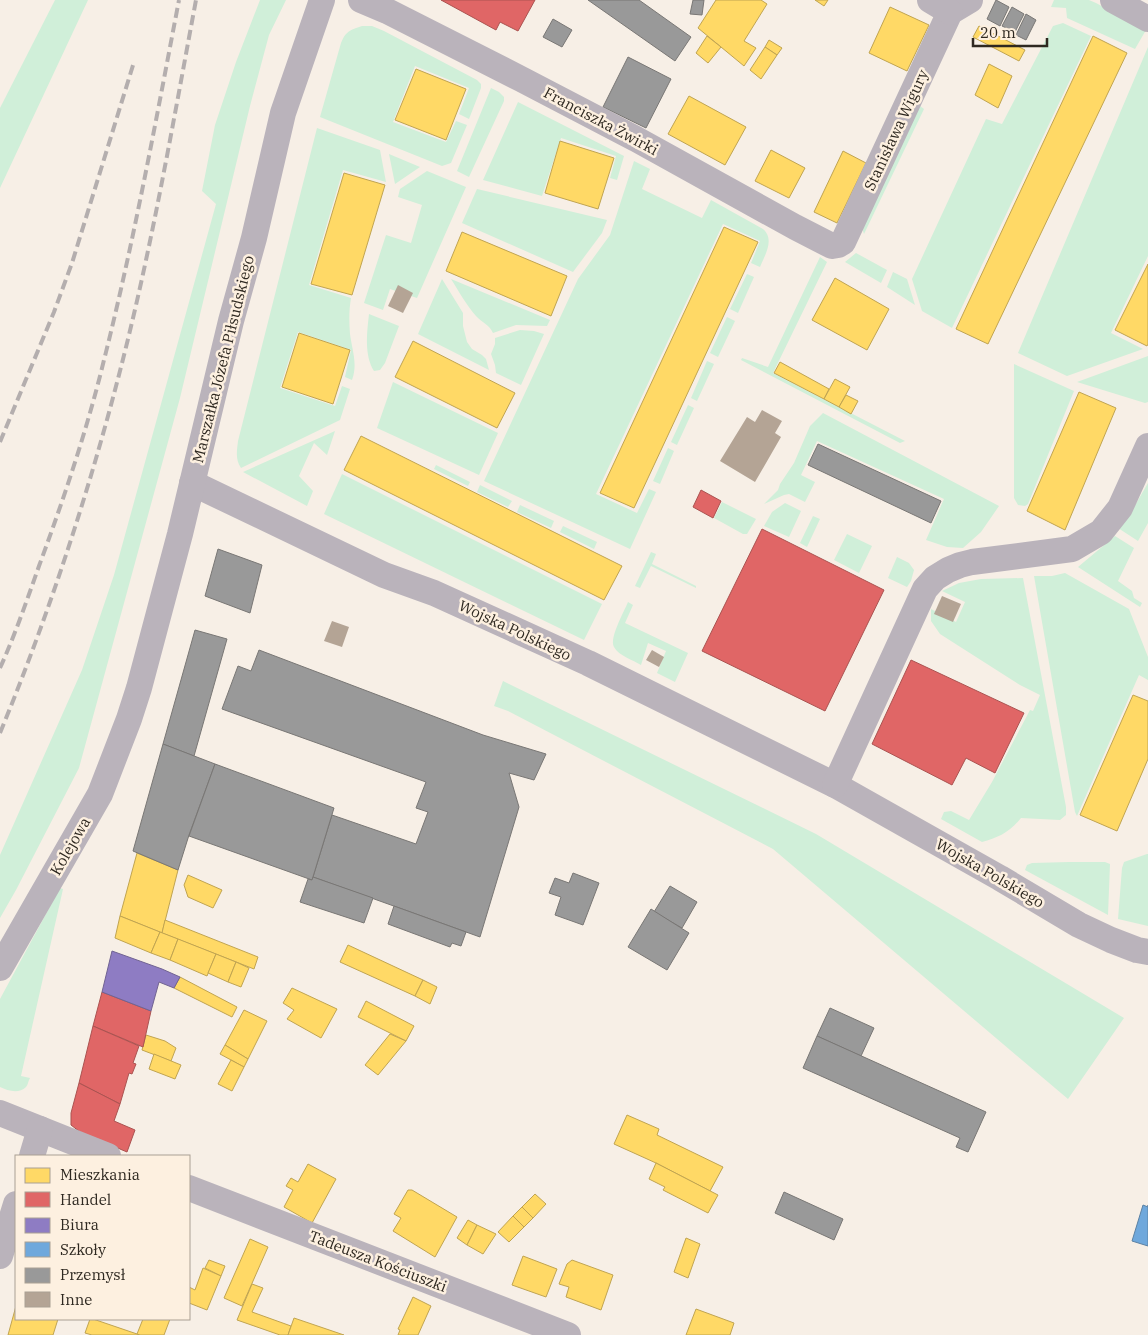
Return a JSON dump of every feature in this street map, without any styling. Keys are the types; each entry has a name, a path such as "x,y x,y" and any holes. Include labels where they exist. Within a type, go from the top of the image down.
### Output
{"street":[{"name":"Marszałka Józefa Piłsudskiego","path":"129,719 139,688 192,482 231,321 254,238 283,113 322,0"},
{"name":"Franciszka Żwirki","path":"361,0 530,83 795,227 832,246 838,245"},
{"path":"1113,0 1148,19"},
{"name":"Stanisława Wigury","path":"838,245 843,242 950,4"},
{"path":"835,785 925,589 935,578 948,570 972,562 1072,549 1101,532 1120,508 1148,446"},
{"name":"Wojska Polskiego","path":"192,482 384,574 434,593 588,663 835,785 1079,925 1111,940 1148,952"},
{"name":"Kolejowa","path":"0,968 100,794 129,719"},
{"path":"0,1113 105,1155"},
{"path":"32,1155 40,1130"},
{"name":"Tadeusza Kościuszki","path":"190,1188 568,1335"},
{"path":"0,1256 15,1207"}],"green space":[{"path":"55,0 88,0 0,188 0,108"},
{"path":"260,0 286,0 269,35 250,106 180,398 79,768 0,918 0,855 82,670 114,575 216,204 202,191 215,125 236,62"},
{"path":"1054,0 1089,0 1146,30 1135,49 1067,18 1066,8 1051,7"},
{"path":"1063,23 1091,36 952,328 922,311 912,279 986,119 1002,124 1053,26"},
{"path":"362,26 372,26 384,31 477,80 481,84 469,119 459,114 469,88 415,66 393,122 446,142 456,121 467,125 451,163 442,166 320,117 341,43 349,32"},
{"path":"1148,47 1148,256 1111,333 1143,349 1067,376 1018,353"},
{"path":"491,88 504,97 504,101 469,177 457,171"},
{"path":"518,102 624,156 617,180 610,178 616,156 561,138 542,196 483,180"},
{"path":"920,106 924,109 864,234 862,228"},
{"path":"317,128 380,150 386,182 343,170 309,285 351,298 349,325 355,363 354,374 352,380 345,377 351,350 298,332 280,388 335,406 342,386 350,389 340,420 241,468 237,458 238,441"},
{"path":"389,154 420,167 395,184"},
{"path":"634,161 650,169 642,189 702,218 711,200 763,229 767,233 769,242 760,267 751,263 760,241 723,224 596,494 637,513 649,489 656,492 630,549 484,481 578,279 610,235"},
{"path":"427,171 466,187 417,298 390,289 383,310 364,303 386,235 411,243 422,205 398,197 400,189"},
{"path":"477,189 607,220 602,233 573,272 462,223"},
{"path":"856,253 887,270 881,283 845,262"},
{"path":"820,257 827,262 773,373 905,441 900,443 741,360 742,358 768,367"},
{"path":"893,272 907,279 915,305 887,287"},
{"path":"747,274 754,277 738,313 730,309"},
{"path":"442,279 463,313 463,326 467,342 472,349 486,359 489,370 418,334"},
{"path":"451,279 550,320 547,326 516,325 493,333 473,312"},
{"path":"369,314 399,326 385,363 380,370 374,371 367,351"},
{"path":"727,317 735,321 718,357 710,353"},
{"path":"520,330 544,334 521,385 496,373 491,354 495,338"},
{"path":"1148,356 1148,402 1145,403 1077,382"},
{"path":"707,361 714,364 697,401 691,398"},
{"path":"1014,364 1074,391 1028,504 1025,506 1018,505 1014,498"},
{"path":"393,382 498,433 479,475 377,428"},
{"path":"688,405 694,408 677,445 671,442"},
{"path":"823,413 999,506 981,532 963,548 947,547 926,540 944,499 817,441 801,475 815,482 805,502 789,494 764,504 778,490 794,463 810,426"},
{"path":"335,431 327,455 314,443 299,476 313,491 307,506 243,472"},
{"path":"668,448 674,451 660,484 653,481"},
{"path":"436,465 470,482 468,486 434,469"},
{"path":"342,474 602,604 584,640 324,514"},
{"path":"1148,483 1148,523 1138,541 1118,528 1134,507"},
{"path":"480,485 512,501 508,507 477,492"},
{"path":"722,502 756,519 747,534 743,534 714,518"},
{"path":"785,503 801,511 789,537 764,526 772,512"},
{"path":"520,505 554,521 551,528 517,512"},
{"path":"813,516 820,519 807,547 800,543"},
{"path":"563,526 597,542 594,549 560,532"},
{"path":"847,534 872,546 859,573 834,560"},
{"path":"1115,536 1134,548 1118,581 1132,591 1134,598 1142,603 1140,607 1078,567"},
{"path":"651,552 656,554 652,564 696,586 696,588 651,566 640,588 635,586"},
{"path":"897,557 909,563 914,570 907,587 888,578"},
{"path":"1065,573 1129,609 1148,657 1148,680 1139,675 1077,816 1034,576 1052,576"},
{"path":"1023,578 1066,815 1060,820 1021,818 1003,834 982,842 941,819 944,812 951,811 969,820 992,782 1030,710 1033,711 1040,695 1020,685 940,634 931,621 931,609 956,622 965,602 942,591 959,583 981,579"},
{"path":"628,602 633,605 625,623 688,653 675,682 657,673 666,651 648,643 641,665 623,655 614,647 615,631"},
{"path":"503,681 816,834 1124,1018 1068,1099 773,849 508,711 494,706"},
{"path":"1148,854 1148,926 1118,919 1124,862"},
{"path":"1105,862 1110,864 1108,915 1025,870 1027,865 1032,863"},
{"path":"60,888 63,889 21,1076 30,1078 27,1086 20,1091 10,1091 0,1087 0,999"}],"building: Mieszkania":[{"path":"716,0 761,0 767,4 744,41 756,48 744,66 698,28"},
{"path":"815,0 828,0 824,6"},
{"path":"890,7 929,25 907,71 869,53"},
{"path":"979,26 1025,50 1019,61 973,37"},
{"path":"707,36 721,47 708,63 696,53"},
{"path":"1093,36 1127,53 988,344 956,329"},
{"path":"769,40 782,48 777,55 765,47"},
{"path":"765,47 777,55 761,79 750,70"},
{"path":"989,64 1012,76 998,108 975,95"},
{"path":"416,69 466,89 446,140 395,120"},
{"path":"689,96 746,127 725,165 668,134"},
{"path":"560,141 614,158 598,209 545,193"},
{"path":"771,150 805,168 789,198 755,181"},
{"path":"843,151 866,163 837,223 814,212"},
{"path":"344,173 385,185 352,295 311,284"},
{"path":"724,227 758,242 634,508 600,493"},
{"path":"462,232 567,276 551,316 446,271"},
{"path":"1148,264 1148,344 1147,346 1115,330"},
{"path":"835,278 889,309 867,350 812,320"},
{"path":"299,333 350,350 333,404 282,387"},
{"path":"413,341 515,393 497,428 395,377"},
{"path":"780,362 829,389 824,399 774,373"},
{"path":"835,379 850,387 839,407 824,399"},
{"path":"1079,392 1116,408 1065,530 1027,511"},
{"path":"846,395 858,401 851,414 839,407"},
{"path":"361,436 622,566 604,600 344,470"},
{"path":"1133,695 1148,701 1148,759 1117,831 1080,815"},
{"path":"137,853 178,870 162,933 120,916"},
{"path":"188,875 222,890 213,908 188,897 184,885"},
{"path":"120,916 160,932 151,953 115,938"},
{"path":"165,920 258,957 254,969 162,933"},
{"path":"160,932 178,939 170,960 151,953"},
{"path":"178,939 216,954 207,976 170,960"},
{"path":"348,945 423,980 415,996 340,962"},
{"path":"216,954 236,962 228,982 208,973"},
{"path":"236,962 249,968 241,987 228,982"},
{"path":"180,977 237,1007 232,1017 174,988"},
{"path":"423,980 437,987 430,1004 415,996"},
{"path":"292,988 337,1009 321,1038 287,1019 294,1010 283,1003"},
{"path":"366,1001 414,1026 406,1041 358,1017"},
{"path":"244,1010 267,1021 248,1059 225,1045"},
{"path":"390,1034 406,1041 378,1075 365,1065"},
{"path":"146,1035 165,1041 176,1048 171,1061 142,1050"},
{"path":"225,1045 248,1059 244,1067 220,1054"},
{"path":"154,1054 181,1065 175,1079 149,1069"},
{"path":"231,1060 244,1067 232,1091 218,1084"},
{"path":"627,1115 659,1129 657,1135 723,1167 710,1191 614,1144"},
{"path":"656,1163 718,1195 708,1213 663,1190 665,1187 649,1179"},
{"path":"308,1164 336,1179 312,1223 284,1207 293,1190 286,1186 291,1178 298,1182"},
{"path":"408,1190 412,1190 457,1217 435,1257 393,1231 401,1218 394,1214"},
{"path":"535,1194 546,1204 533,1218 522,1207"},
{"path":"522,1207 533,1218 524,1227 513,1216"},
{"path":"513,1216 524,1227 509,1242 498,1232"},
{"path":"468,1220 477,1225 467,1245 457,1238"},
{"path":"477,1225 496,1234 483,1254 467,1245"},
{"path":"686,1238 700,1244 688,1278 674,1272"},
{"path":"250,1239 268,1247 242,1306 224,1298"},
{"path":"523,1256 557,1269 546,1297 512,1285"},
{"path":"209,1260 225,1266 221,1276 205,1268"},
{"path":"572,1260 613,1275 601,1310 566,1297 569,1287 559,1284 567,1264"},
{"path":"203,1268 221,1276 207,1310 190,1303 190,1288 195,1290"},
{"path":"252,1284 263,1288 252,1312 291,1326 288,1335 280,1335 237,1320"},
{"path":"413,1297 431,1306 418,1335 398,1335 400,1330 398,1329"},
{"path":"696,1309 734,1323 730,1335 686,1335"},
{"path":"15,1310 15,1320 58,1320 53,1335 8,1335"},
{"path":"294,1318 344,1335 288,1335"},
{"path":"90,1320 96,1320 140,1335 92,1335 85,1333"},
{"path":"143,1320 170,1320 164,1335 137,1334"}],"building: Handel":[{"path":"441,0 535,0 518,31 500,22 496,30"},
{"path":"701,490 721,501 713,518 693,507"},
{"path":"762,529 884,590 825,711 702,651"},
{"path":"911,660 1024,713 995,773 966,758 952,785 872,744"},
{"path":"102,992 151,1011 143,1047 93,1026"},
{"path":"93,1026 139,1046 133,1063 136,1064 132,1074 129,1073 120,1104 79,1083"},
{"path":"79,1083 120,1104 114,1121 135,1130 127,1152 80,1132 71,1125 71,1113"}],"building: Biura":[{"path":"112,951 180,977 174,988 159,982 151,1011 102,992"}],"building: Szkoły":[{"path":"1143,1205 1148,1207 1148,1246 1132,1241"}],"building: Przemysł":[{"path":"588,0 639,0 691,37 675,61"},
{"path":"693,0 704,0 702,15 690,14"},
{"path":"996,0 1009,7 1000,26 987,19"},
{"path":"1012,7 1024,14 1015,32 1002,26"},
{"path":"1026,14 1036,20 1026,40 1016,35"},
{"path":"553,19 572,30 562,47 543,37"},
{"path":"628,57 671,79 646,128 603,107"},
{"path":"818,444 941,501 931,523 808,465"},
{"path":"218,549 262,565 250,613 205,596"},
{"path":"195,630 227,639 194,756 163,744"},
{"path":"259,650 483,735 546,754 534,780 509,773 519,807 480,937 313,877 332,815 416,844 428,812 416,808 426,782 222,709 238,666 251,671"},
{"path":"163,744 215,764 178,870 133,851"},
{"path":"215,764 334,808 312,880 189,836"},
{"path":"573,873 599,883 583,925 555,915 561,897 549,893 555,878 569,883"},
{"path":"313,877 373,898 364,923 300,902 308,879 312,880"},
{"path":"670,886 697,902 682,928 654,912"},
{"path":"394,906 466,932 461,946 452,943 450,947 388,924"},
{"path":"651,909 689,933 667,970 628,947"},
{"path":"830,1008 874,1028 861,1056 817,1036"},
{"path":"817,1036 986,1112 968,1152 956,1147 960,1138 803,1068"},
{"path":"784,1192 843,1219 834,1240 775,1213"}],"building: Inne":[{"path":"398,285 413,293 403,313 388,306"},
{"path":"762,410 782,421 775,433 781,437 755,482 720,461 747,417 755,422"},
{"path":"942,596 961,604 953,622 934,614"},
{"path":"332,621 349,627 342,647 324,641"},
{"path":"652,650 664,657 659,667 646,660"}],"railway":[{"path":"0,668 21,617 57,515 83,438 97,386 135,225 179,0"},
{"path":"0,733 35,643 67,552 109,414 152,230 196,0"},
{"path":"0,442 54,312 72,263 134,62"}]}
